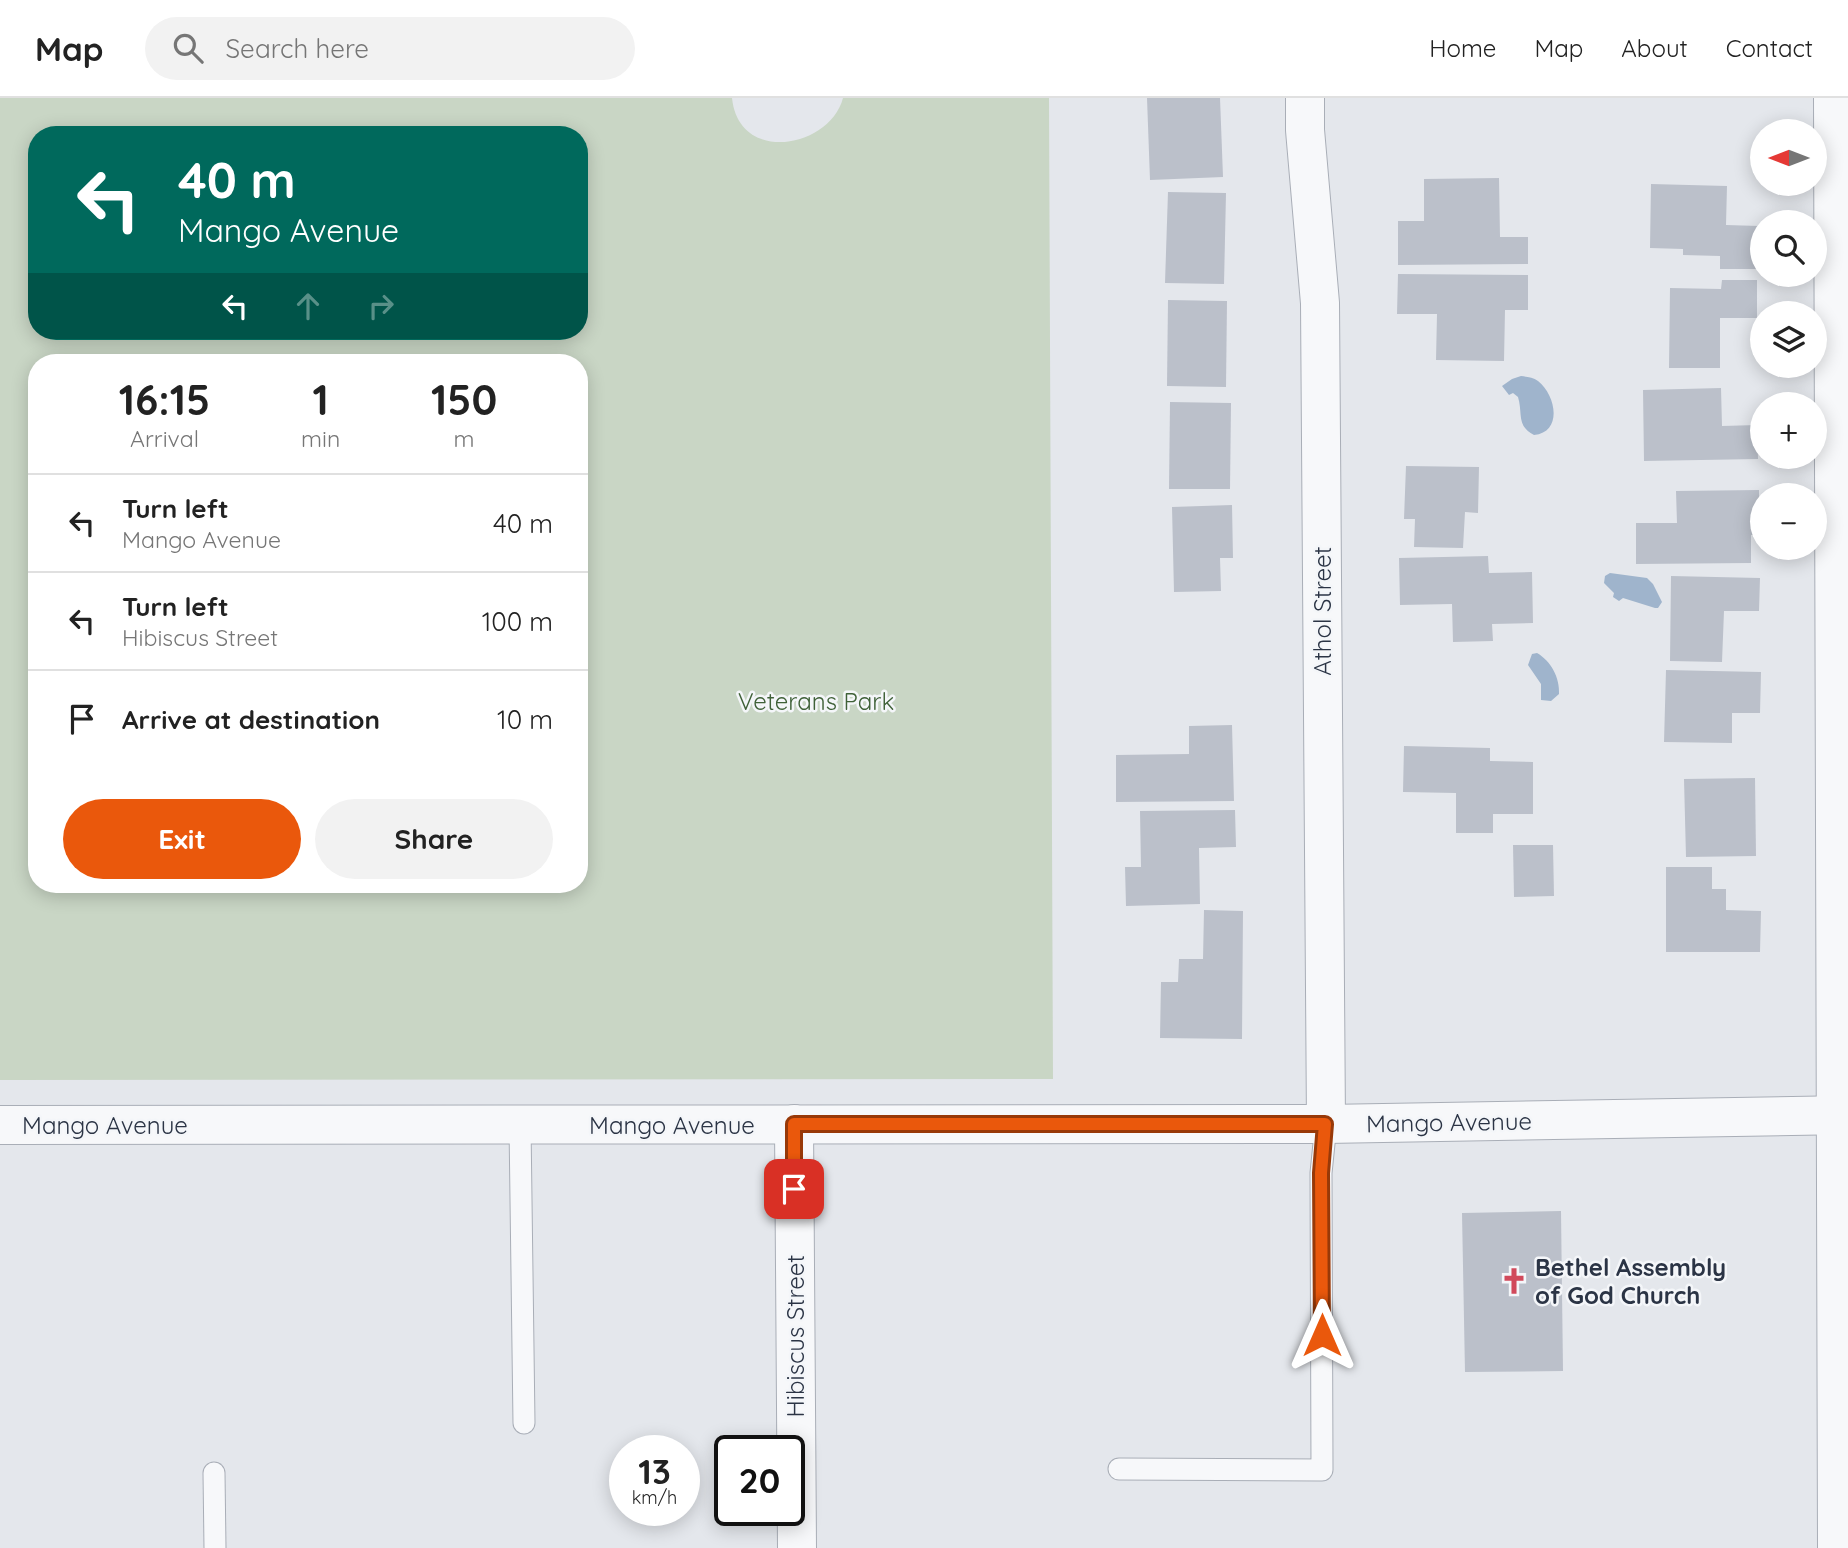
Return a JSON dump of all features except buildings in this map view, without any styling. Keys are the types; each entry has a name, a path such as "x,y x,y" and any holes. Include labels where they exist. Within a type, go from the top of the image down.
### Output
{"street":[{"name":"Athol Street","path":"1305,98 1320,303 1325,1124"},
{"path":"1833,98 1837,1076 1842,1115 1838,1548"},
{"name":"Mango Avenue","path":"0,1125 1325,1124 1842,1115"},
{"name":"Hibiscus Street","path":"794,1124 797,1548"}],"lane":[{"path":"1119,1469 1322,1470 1321,1173 1325,1124"},
{"path":"520,1125 524,1423"},
{"path":"214,1473 215,1548"}],"green space":[{"name":"Veterans Park","path":"0,98 732,98 738,119 750,133 767,141 785,142 804,138 821,129 835,115 843,98 1049,98 1053,1079 0,1080"}],"water":[{"path":"1521,376 1530,377 1544,387 1554,412 1549,427 1534,435 1522,423 1518,397 1513,393 1509,395 1502,386"},
{"path":"1610,573 1647,578 1662,602 1655,608 1623,598 1619,601 1604,583 1605,576"},
{"path":"1537,653 1550,665 1558,682 1559,694 1551,701 1541,700 1541,684 1528,665 1532,654"}],"place":[{"name":"Bethel Assembly of God Church","path":"1514,1281"}],"route":[{"path":"794,1189 794,1124 1325,1124 1321,1173 1322,1335"}]}
